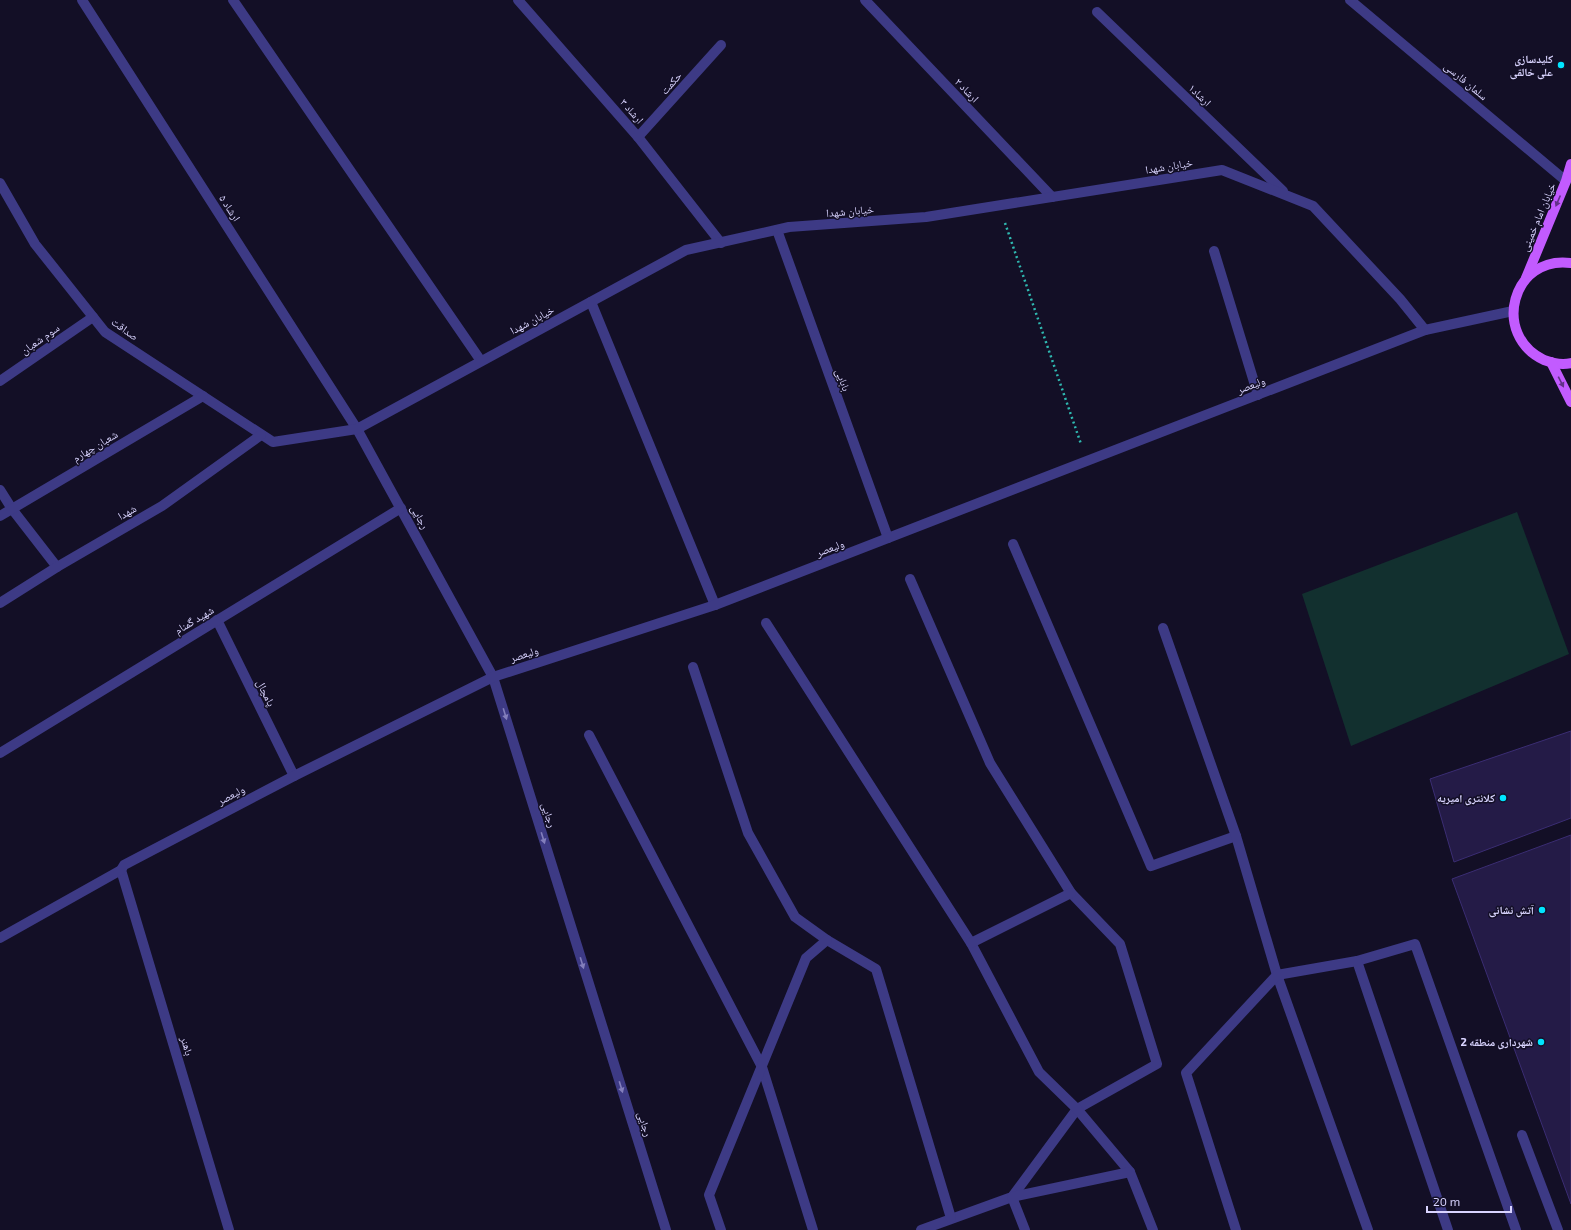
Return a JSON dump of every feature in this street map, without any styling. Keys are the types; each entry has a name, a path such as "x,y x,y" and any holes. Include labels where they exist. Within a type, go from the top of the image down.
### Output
{"main road":[{"name":"خیابان امام خمینی","path":"1526,279 1536,251 1566,181 1571,164"},
{"path":"1571,263 1563,262 1549,264 1536,270 1518,289 1514,300 1513,311 1515,328 1523,343 1535,355 1550,362 1571,363"},
{"path":"1550,362 1571,402"}],"street":[{"name":"ارشاد ۵","path":"82,0 357,429"},
{"path":"233,0 482,361"},
{"name":"ارشاد ۳","path":"518,0 638,137 721,243"},
{"name":"ارشاد ۲","path":"865,0 1052,197"},
{"name":"سلمان فارسی","path":"1350,0 1566,181"},
{"name":"ارشاد۱","path":"1097,12 1287,195"},
{"name":"حکمت","path":"638,137 721,46"},
{"name":"خیابان شهدا","path":"261,434 273,442 357,429 686,250 789,227 926,216 1222,170 1313,206 1400,299 1424,330"},
{"name":"صداقت","path":"0,183 35,244 105,332 261,434"},
{"name":"بابایی","path":"777,230 888,538"},
{"path":"1214,251 1258,395"},
{"path":"591,302 714,605"},
{"name":"ولیعصر","path":"0,938 121,870 124,865 294,776 493,677 714,605 1424,330 1513,311"},
{"name":"سوم شعبان","path":"0,381 93,317"},
{"name":"شعبان چهارم","path":"0,516 202,396"},
{"name":"رجایی","path":"357,429 493,677 666,1230"},
{"name":"شهدا","path":"0,603 56,567 162,506 261,434"},
{"path":"0,490 12,509 56,567"},
{"name":"شهید گمنام","path":"0,753 401,508"},
{"path":"1013,544 1151,866 1236,836"},
{"path":"910,579 990,763 1071,893 1120,944 1157,1064 1077,1110 1012,1197"},
{"name":"پامچال","path":"218,620 294,776"},
{"path":"766,623 970,943 1039,1072 1077,1110 1130,1172 1153,1230"},
{"path":"1163,628 1236,836 1277,974 1368,1230"},
{"path":"693,667 748,834 795,917 827,940 876,969 951,1218"},
{"path":"589,735 762,1067 813,1230"},
{"name":"باهنر","path":"121,870 229,1230"},
{"path":"970,943 1071,893"},
{"path":"721,1230 709,1195 806,958 827,940"},
{"path":"1236,1230 1186,1073 1277,974 1357,961 1415,944 1516,1230"},
{"path":"1357,961 1448,1230"},
{"path":"1522,1135 1558,1230"},
{"path":"921,1230 1012,1197 1130,1172"},
{"path":"1012,1197 1025,1230"}],"path":[{"path":"998,205 1087,461"}],"green space":[{"path":"1517,512 1569,654 1351,746 1302,594"}],"building":[{"name":"کلانتری امیریه","path":"1571,731 1571,818 1454,862 1430,779"},
{"name":"شهرداری منطقه 2","path":"1571,835 1571,1204 1452,879"}],"place":[{"name":"کلیدسازی علی خالقی","path":"1561,65"},
{"name":"کلانتری امیریه","path":"1503,798"},
{"name":"آتش نشانی","path":"1542,910"},
{"name":"شهرداری منطقه 2","path":"1541,1042"}]}
